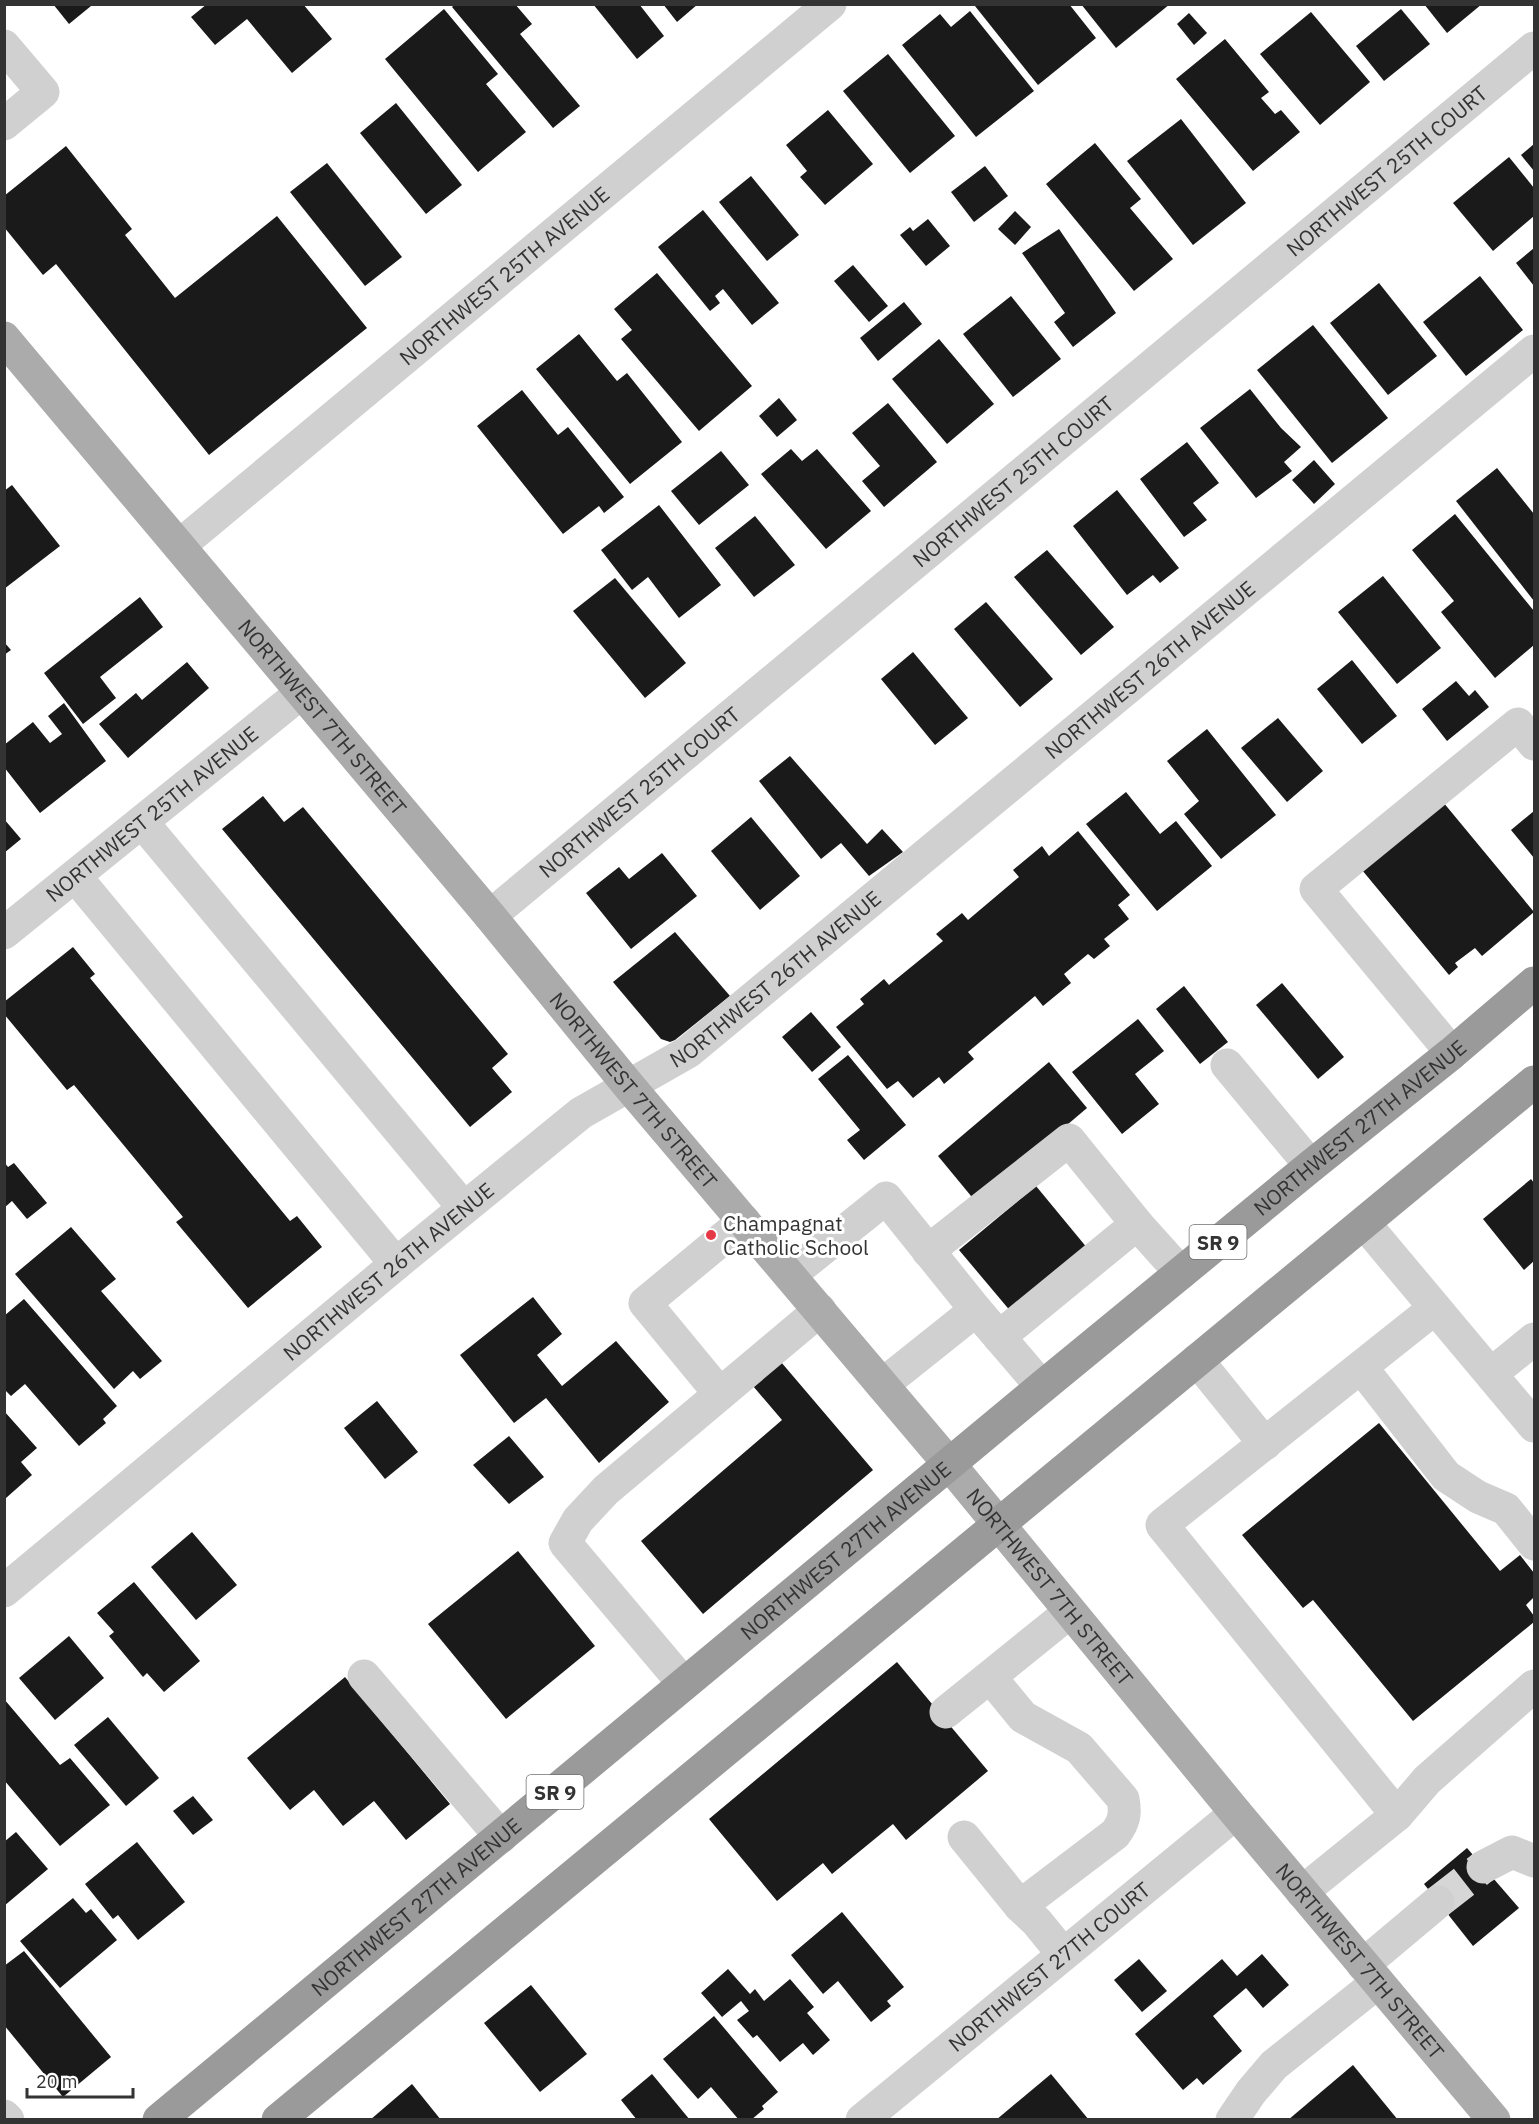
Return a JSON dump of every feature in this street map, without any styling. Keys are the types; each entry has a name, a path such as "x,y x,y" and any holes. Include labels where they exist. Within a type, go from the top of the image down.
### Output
{"highway":[{"name":"NORTHWEST 27TH AVENUE","path":"159,2120 1042,1387 1452,1053 1534,983"},
{"path":"278,2120 1534,1082"}],"main road":[{"name":"NORTHWEST 7TH STREET","path":"4,338 490,916 629,1086 950,1465 1236,1813 1494,2120"}],"street":[{"name":"NORTHWEST 25TH AVENUE","path":"179,546 830,4"},
{"path":"4,46 43,92 4,124"},
{"name":"NORTHWEST 25TH COURT","path":"490,916 1534,48"},
{"name":"NORTHWEST 26TH AVENUE","path":"4,1591 581,1113 688,1052 1534,351"},
{"name":"NORTHWEST 25TH AVENUE","path":"4,933 301,693"},
{"path":"1452,1053 1316,889 1518,724 1534,744"},
{"path":"142,822 464,1208"},
{"path":"75,876 396,1264"},
{"path":"1227,1065 1311,1166"},
{"path":"928,1251 1069,1140 1137,1224 1181,1273"},
{"path":"790,1275 886,1198 976,1310 1042,1387"},
{"path":"720,1394 645,1303 744,1221"},
{"path":"1364,1223 1534,1426"},
{"path":"999,1337 1137,1224"},
{"path":"1397,1815 1162,1526 1435,1308"},
{"path":"684,1684 565,1543 578,1520 606,1490 820,1310"},
{"path":"882,1385 976,1310"},
{"path":"1491,1374 1534,1339"},
{"path":"1197,1360 1265,1444"},
{"path":"1361,1368 1446,1476 1478,1497 1506,1509 1534,1544"},
{"path":"946,1712 1070,1612"},
{"path":"364,1676 501,1837"},
{"path":"991,1678 1023,1718 1079,1748 1123,1799 1125,1809 1124,1822 1115,1834 1020,1906"},
{"path":"1302,1892 1397,1815 1427,1780 1534,1686"},
{"name":"NORTHWEST 27TH COURT","path":"862,2120 1236,1813"},
{"path":"964,1837 1062,1954"},
{"path":"1483,1867 1512,1852 1534,1861"},
{"path":"1232,2120 1251,2092 1274,2065 1371,1973 1438,1902"},
{"path":"4,2116 8,2120"}],"building":[{"path":"53,4 90,4 91,6 69,24"},
{"path":"207,4 303,4 332,39 292,73 247,19 215,45 191,17"},
{"path":"455,4 515,4 532,24 520,34 580,106 553,128 452,7"},
{"path":"593,4 639,4 664,36 637,59"},
{"path":"663,4 698,4 677,22"},
{"path":"978,4 1069,4 1096,38 1038,85 975,6"},
{"path":"1081,4 1170,4 1116,48"},
{"path":"1424,4 1482,4 1447,33"},
{"path":"444,9 498,74 486,84 526,132 478,172 385,59"},
{"path":"1401,9 1430,44 1384,81 1356,46"},
{"path":"970,11 1034,91 976,137 902,45 940,14 951,27"},
{"path":"1311,12 1370,82 1320,125 1260,54"},
{"path":"1189,13 1207,33 1194,45 1177,24"},
{"path":"1225,39 1269,92 1261,98 1275,114 1281,110 1300,132 1253,171 1176,79"},
{"path":"888,54 955,136 910,173 843,91"},
{"path":"396,103 462,185 426,214 360,133"},
{"path":"828,110 873,164 825,205 800,177 807,171 786,145"},
{"path":"1181,119 1246,203 1193,245 1127,161"},
{"path":"1095,143 1141,199 1130,208 1173,259 1134,291 1046,184"},
{"path":"1534,144 1534,171 1521,155"},
{"path":"66,146 132,229 125,235 175,298 277,216 367,328 209,455 56,264 43,275 4,227 4,196"},
{"path":"1509,157 1534,188 1534,216 1493,251 1453,203"},
{"path":"327,163 402,257 365,286 290,192"},
{"path":"985,166 1008,196 974,222 951,192"},
{"path":"751,176 799,235 767,261 719,202"},
{"path":"703,210 779,303 752,325 723,289 715,296 720,303 710,311 658,247"},
{"path":"1015,211 1031,227 1015,245 998,229"},
{"path":"928,219 950,246 926,266 900,235 910,227 913,231"},
{"path":"1059,229 1116,313 1073,347 1054,322 1065,313 1022,253"},
{"path":"1534,248 1534,286 1516,263"},
{"path":"853,265 888,306 869,322 834,281"},
{"path":"657,273 752,386 699,431 621,339 632,330 614,309"},
{"path":"1480,276 1523,330 1466,376 1423,322"},
{"path":"1379,283 1437,356 1388,395 1330,323"},
{"path":"1011,296 1061,359 1013,397 963,334"},
{"path":"904,302 922,324 878,361 860,338"},
{"path":"1313,325 1388,418 1332,463 1257,370"},
{"path":"579,334 617,381 627,373 682,442 630,484 536,369"},
{"path":"939,339 994,404 947,444 892,379"},
{"path":"1250,389 1281,428 1301,447 1284,462 1292,471 1256,498 1200,428"},
{"path":"522,390 558,435 568,427 624,497 604,513 599,506 563,534 477,426"},
{"path":"779,398 797,420 777,437 759,416"},
{"path":"888,403 937,462 884,507 862,481 880,466 852,433"},
{"path":"1187,442 1219,483 1193,503 1207,520 1184,537 1140,479"},
{"path":"791,449 802,461 817,449 871,511 826,549 761,474"},
{"path":"721,451 749,485 699,525 671,491"},
{"path":"1314,460 1335,484 1314,504 1292,480"},
{"path":"1497,468 1534,514 1534,601 1456,501"},
{"path":"12,485 60,546 4,589 4,491"},
{"path":"1117,490 1179,568 1160,583 1153,575 1127,595 1073,526"},
{"path":"659,505 721,585 679,618 648,577 632,590 601,550"},
{"path":"1455,514 1534,611 1534,645 1495,678 1441,612 1454,601 1412,550"},
{"path":"755,516 795,565 754,597 715,548"},
{"path":"1047,550 1114,627 1081,655 1014,577"},
{"path":"1383,576 1441,648 1397,684 1338,612"},
{"path":"615,578 686,663 645,698 573,611"},
{"path":"140,597 163,627 100,677 116,698 83,724 44,673"},
{"path":"986,602 1053,679 1020,707 954,629"},
{"path":"4,642 11,650 4,655"},
{"path":"913,652 968,718 935,745 881,679"},
{"path":"1352,660 1397,716 1362,744 1317,689"},
{"path":"187,662 209,688 128,758 99,724 136,693 142,700"},
{"path":"1456,681 1469,696 1475,690 1489,707 1447,741 1422,709"},
{"path":"64,703 106,761 40,813 4,767 4,745 33,722 50,743 62,734 48,716"},
{"path":"1278,718 1323,771 1287,802 1241,748"},
{"path":"1207,729 1276,815 1221,859 1184,814 1199,801 1167,761"},
{"path":"790,756 867,844 882,829 903,852 869,876 841,843 821,859 759,781"},
{"path":"1126,792 1160,834 1176,821 1212,866 1157,911 1086,824"},
{"path":"263,796 284,822 303,807 508,1054 492,1068 512,1092 470,1127 222,829"},
{"path":"1443,802 1534,912 1482,956 1475,948 1455,963 1458,967 1449,975 1362,870"},
{"path":"1534,811 1534,858 1511,830"},
{"path":"751,817 800,876 760,910 711,851"},
{"path":"4,819 21,839 4,853"},
{"path":"1078,831 1130,895 1118,905 1129,919 1104,939 1110,946 1094,959 1088,954 1064,974 1071,983 1043,1006 1035,996 968,1052 974,1059 944,1084 939,1077 913,1098 898,1081 887,1089 836,1027 864,1004 860,999 884,979 889,985 943,941 936,934 962,913 968,920 1019,877 1013,870 1042,846 1049,856"},
{"path":"662,853 697,896 631,949 586,893 619,867 629,879"},
{"path":"675,932 730,996 670,1042 661,1039 613,982"},
{"path":"73,947 95,974 90,978 290,1221 297,1216 322,1247 248,1308 176,1222 183,1217 74,1085 67,1090 4,1014 4,1002"},
{"path":"1282,983 1344,1057 1318,1079 1256,1005"},
{"path":"1184,986 1228,1042 1200,1064 1156,1009"},
{"path":"811,1012 841,1047 812,1072 782,1037"},
{"path":"1138,1019 1164,1051 1135,1074 1159,1104 1122,1134 1072,1072"},
{"path":"848,1055 906,1125 864,1160 847,1140 860,1130 818,1079"},
{"path":"1049,1062 1087,1108 976,1202 938,1156"},
{"path":"4,1162 8,1167 14,1163 47,1203 27,1219 12,1201 4,1208"},
{"path":"1531,1179 1534,1183 1534,1261 1524,1270 1483,1219"},
{"path":"1036,1186 1088,1249 1012,1313 959,1250"},
{"path":"71,1227 116,1279 101,1291 162,1361 140,1379 133,1371 114,1389 15,1274"},
{"path":"533,1297 562,1334 537,1355 562,1386 616,1341 669,1402 599,1463 546,1398 514,1423 460,1355"},
{"path":"24,1299 117,1406 103,1419 106,1423 79,1446 25,1384 11,1396 4,1389 4,1316"},
{"path":"781,1362 873,1470 703,1614 641,1541 782,1420 753,1386"},
{"path":"377,1401 418,1452 385,1479 344,1428"},
{"path":"4,1411 37,1448 21,1462 32,1475 6,1498"},
{"path":"1379,1423 1500,1571 1520,1555 1534,1573 1534,1597 1526,1605 1534,1616 1534,1622 1413,1721 1313,1600 1303,1608 1242,1535"},
{"path":"509,1436 544,1477 509,1504 473,1465"},
{"path":"192,1532 237,1585 196,1620 151,1567"},
{"path":"518,1551 595,1646 506,1719 428,1624"},
{"path":"134,1582 200,1661 164,1692 147,1673 143,1677 109,1636 114,1632 97,1613"},
{"path":"69,1636 104,1678 55,1720 19,1678"},
{"path":"897,1662 988,1771 906,1840 893,1824 832,1874 823,1863 777,1901 709,1819"},
{"path":"345,1677 450,1804 406,1840 374,1801 343,1826 314,1790 290,1810 247,1758"},
{"path":"4,1699 60,1765 70,1758 110,1805 60,1846 4,1780"},
{"path":"108,1717 159,1778 126,1806 74,1745"},
{"path":"193,1796 213,1820 193,1835 173,1811"},
{"path":"16,1832 48,1869 4,1906 4,1842"},
{"path":"137,1842 185,1902 138,1940 118,1915 113,1919 85,1884"},
{"path":"1467,1848 1519,1908 1473,1946 1424,1884"},
{"path":"73,1898 86,1913 91,1909 117,1940 60,1988 20,1941"},
{"path":"842,1912 904,1987 887,2001 891,2006 871,2022 838,1981 823,1994 791,1955"},
{"path":"24,1951 111,2057 63,2097 4,2025 4,1966"},
{"path":"1262,1954 1289,1985 1263,2008 1246,1988 1213,2016 1242,2051 1203,2085 1197,2078 1183,2090 1135,2034 1222,1959 1237,1976"},
{"path":"1139,1959 1167,1991 1142,2012 1114,1980"},
{"path":"728,1969 750,1994 755,1989 764,2001 790,1979 814,2007 807,2013 830,2040 813,2055 803,2043 780,2062 757,2035 753,2038 737,2020 749,2011 741,2001 722,2017 701,1993"},
{"path":"531,1985 587,2054 540,2092 484,2023"},
{"path":"714,2016 778,2092 751,2120 739,2120 711,2087 698,2099 663,2059"},
{"path":"1353,2065 1398,2120 1288,2120"},
{"path":"652,2074 690,2120 637,2120 621,2100"},
{"path":"1051,2074 1089,2120 996,2120"},
{"path":"412,2084 441,2120 370,2120"}],"tunnel":[{"path":"1438,1902 1483,1867"}],"place":[{"name":"Champagnat Catholic School","path":"711,1235"}]}
